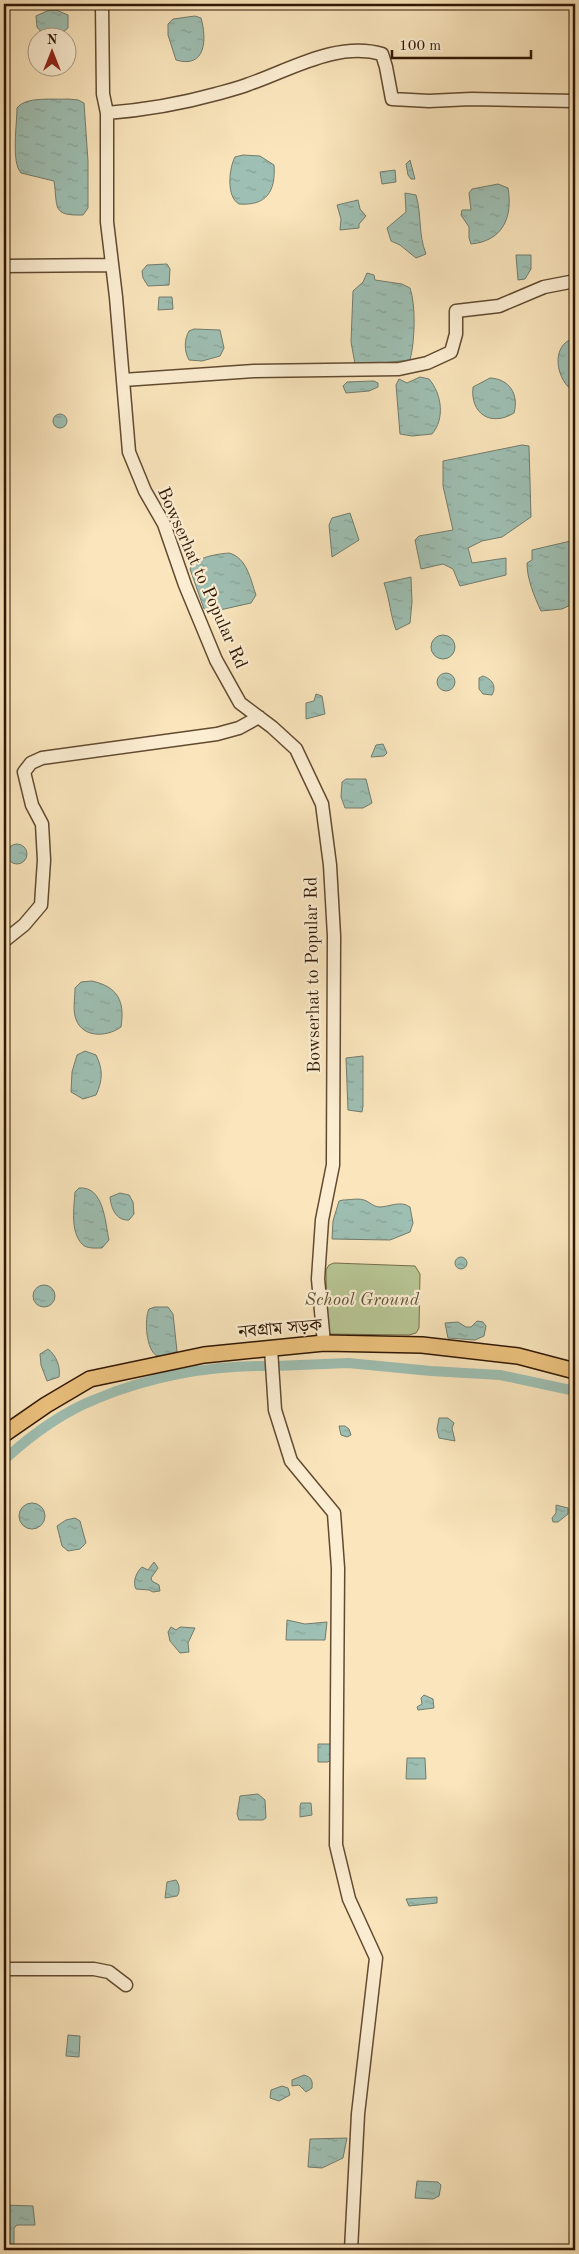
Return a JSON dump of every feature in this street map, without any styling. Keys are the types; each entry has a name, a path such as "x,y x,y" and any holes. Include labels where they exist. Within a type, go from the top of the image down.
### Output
{"main road":[{"name":"নবগ্রাম সড়ক","path":"4,1434 46,1405 90,1379 204,1355 324,1343 422,1345 518,1356 575,1371"}],"street":[{"name":"Bowserhat to Popular Rd","path":"102,4 103,94 106,113 106,222 112,265 129,452 145,491 164,524 185,585 216,660 240,703 296,749 322,804 330,866 334,936 333,1165 322,1220 318,1279 324,1343"},
{"path":"106,113 184,103 250,84 286,68 343,52 371,51 382,54 392,99 429,102 471,99 575,101"},
{"path":"4,266 112,265"},
{"path":"123,380 254,371 399,369 427,363 452,352 456,334 456,311 499,306 544,287 575,281"},
{"path":"4,941 24,925 41,905 44,860 42,824 32,806 24,772 31,763 42,758 217,734 239,728 259,717"},
{"path":"271,1349 275,1410 291,1461 334,1513 338,1568 336,1845 349,1899 376,1958 358,2114 351,2250"},
{"path":"4,1969 94,1969 109,1972 126,1985"}],"green space":[{"name":"School Ground","path":"334,1263 415,1266 420,1274 419,1328 416,1333 409,1335 331,1334 327,1331 326,1270 329,1265"}],"water":[{"path":"56,10 68,15 68,28 38,28 36,16 47,11"},
{"path":"195,16 201,18 203,26 204,43 202,50 199,56 193,60 186,62 176,60 168,35 168,24 173,19"},
{"path":"68,99 84,103 88,161 88,208 83,215 61,212 56,203 54,181 21,173 16,160 17,108 21,104 33,100"},
{"path":"243,155 260,156 274,165 271,190 262,200 256,203 239,204 230,189 230,175 233,162 235,157"},
{"path":"410,160 415,179 411,179 408,175 406,164"},
{"path":"395,170 396,182 382,184 380,172"},
{"path":"498,184 508,188 509,209 507,218 498,233 482,242 471,244 469,227 461,215 462,210 471,210 469,193 472,189"},
{"path":"405,193 416,195 418,203 422,239 426,254 416,258 400,245 391,241 387,228 406,212"},
{"path":"358,200 360,209 366,216 359,224 359,228 340,230 341,219 337,205"},
{"path":"516,255 531,255 531,269 525,279 518,280"},
{"path":"167,264 170,269 169,285 148,286 143,278 142,271 147,265"},
{"path":"367,273 374,275 375,280 402,284 410,288 414,323 410,360 362,365 355,364 351,342 353,291 363,282"},
{"path":"159,297 172,297 173,309 158,310"},
{"path":"194,329 220,330 224,348 220,356 202,361 189,360 185,349 185,342 189,331"},
{"path":"575,338 575,392 563,380 558,364 561,348"},
{"path":"420,377 429,379 437,392 440,406 439,421 432,434 412,436 400,434 396,385 399,379 407,383"},
{"path":"490,378 503,381 511,389 515,400 514,413 497,419 490,418 479,411 473,396 473,387"},
{"path":"374,381 378,383 378,387 369,391 346,393 343,386 347,382"},
{"path":"60,414 65,416 67,421 65,426 60,428 55,426 53,421 55,416"},
{"path":"522,445 529,446 531,517 502,537 482,541 468,548 472,563 506,558 506,575 460,586 453,569 443,564 421,569 415,540 419,536 453,530 443,486 443,461"},
{"path":"350,513 359,540 332,557 329,525 332,518"},
{"path":"575,540 575,603 562,609 541,611 528,575 527,563 532,560 532,550"},
{"path":"229,553 240,559 244,564 256,595 251,603 211,612 204,609 190,569 201,559"},
{"path":"411,577 412,602 410,623 396,630 384,583"},
{"path":"443,635 452,638 455,647 452,656 443,659 434,656 431,647 434,638"},
{"path":"446,673 452,676 455,682 452,688 446,691 440,688 437,682 440,676"},
{"path":"483,676 493,683 492,695 483,694 479,689 479,678"},
{"path":"316,694 322,696 325,714 306,719 306,703 314,701"},
{"path":"383,744 387,753 384,756 371,757 376,745"},
{"path":"346,779 366,779 372,803 363,808 345,808 341,797 342,782"},
{"path":"17,844 24,847 27,854 24,861 17,864 10,861 7,854 10,847"},
{"path":"4,980 8,1005 4,1018"},
{"path":"92,981 108,987 118,996 122,1018 121,1027 115,1031 94,1034 82,1029 78,1023 74,1013 75,988 81,982"},
{"path":"85,1051 96,1055 101,1075 96,1095 83,1099 71,1092 72,1072 77,1055"},
{"path":"363,1056 362,1112 348,1110 346,1058"},
{"path":"79,1188 87,1189 94,1193 102,1206 109,1240 102,1248 86,1247 78,1239 74,1226 74,1205 75,1192"},
{"path":"120,1193 129,1195 133,1202 134,1214 129,1220 124,1220 118,1216 112,1205 110,1197"},
{"path":"362,1199 379,1207 399,1204 406,1205 410,1207 413,1223 410,1232 390,1240 332,1239 333,1221 339,1201"},
{"path":"461,1257 467,1263 461,1269 455,1263"},
{"path":"44,1285 52,1288 55,1296 52,1304 44,1307 36,1304 33,1296 36,1288"},
{"path":"168,1307 173,1314 177,1351 171,1355 157,1356 150,1348 147,1334 147,1314 149,1309"},
{"path":"477,1321 483,1322 486,1326 484,1336 475,1340 448,1338 445,1323 458,1322 466,1327 471,1327"},
{"path":"48,1349 57,1362 59,1377 47,1381 41,1365 40,1354"},
{"path":"439,1418 448,1418 454,1423 452,1428 455,1441 439,1438 437,1429"},
{"path":"339,1426 345,1426 349,1429 351,1435 347,1437 341,1435"},
{"path":"32,1503 42,1506 45,1516 42,1526 32,1529 22,1526 19,1516 22,1506"},
{"path":"556,1505 568,1508 568,1514 558,1522 553,1522 552,1518 556,1513"},
{"path":"75,1518 80,1521 86,1543 80,1549 68,1551 62,1546 57,1526 66,1520"},
{"path":"154,1562 158,1568 151,1578 152,1581 159,1585 160,1591 153,1592 136,1589 135,1580 138,1571 142,1567 148,1570"},
{"path":"287,1620 305,1624 327,1622 325,1640 286,1640"},
{"path":"171,1627 176,1630 180,1627 195,1628 188,1643 189,1652 180,1653 170,1641 168,1632"},
{"path":"424,1695 433,1699 434,1708 418,1710 417,1707 422,1704 421,1698"},
{"path":"318,1744 331,1744 331,1759 328,1762 318,1762"},
{"path":"407,1758 425,1758 426,1779 406,1779"},
{"path":"258,1794 265,1800 266,1818 263,1820 239,1820 237,1814 240,1796"},
{"path":"301,1803 311,1803 312,1815 300,1817"},
{"path":"176,1880 179,1893 177,1896 165,1898 167,1882"},
{"path":"437,1897 437,1903 409,1906 406,1899"},
{"path":"68,2035 80,2036 79,2057 66,2056"},
{"path":"304,2075 311,2079 312,2083 312,2088 306,2092 299,2085 292,2086 292,2080"},
{"path":"282,2086 288,2088 290,2095 279,2101 270,2098 271,2090"},
{"path":"347,2138 343,2158 322,2168 308,2167 310,2139"},
{"path":"417,2181 438,2182 441,2185 439,2196 433,2199 415,2198"},
{"path":"4,2205 33,2206 35,2225 17,2225 14,2228 14,2250 4,2250"}],"waterway":[{"path":"276,1366 348,1363 500,1375 575,1391"},
{"path":"4,1460 25,1442 59,1418 84,1404 116,1391 137,1384 202,1370 267,1366"}]}
